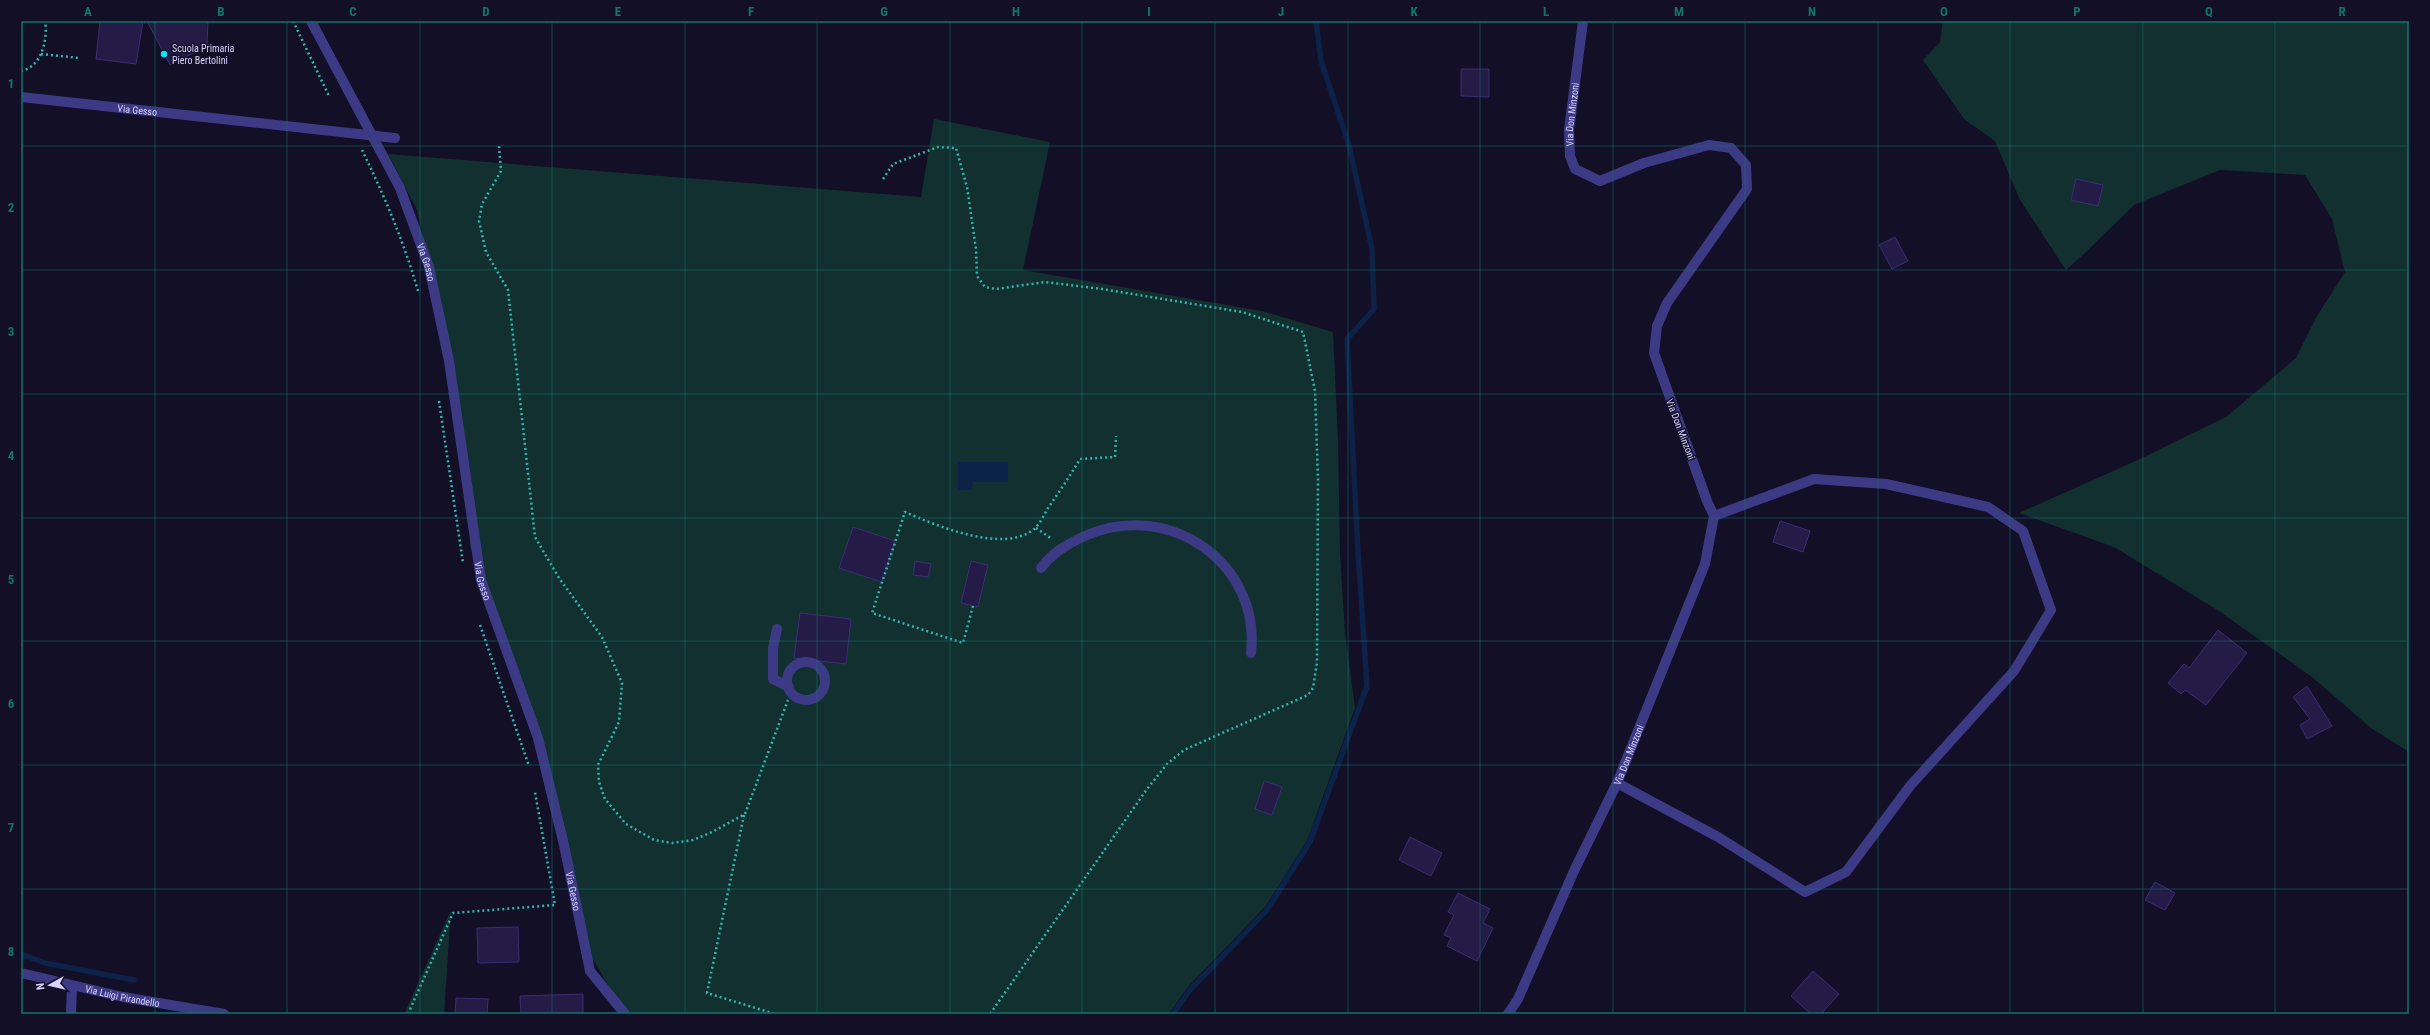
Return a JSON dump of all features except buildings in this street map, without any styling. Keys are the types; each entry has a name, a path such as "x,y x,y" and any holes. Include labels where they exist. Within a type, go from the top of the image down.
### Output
{"street":[{"name":"Via Gesso","path":"311,21 400,188 429,267 449,361 481,580 538,738 564,845 590,971 625,1014"},
{"name":"Via Don Minzoni","path":"1508,1014 1518,999 1574,872 1617,783 1705,564 1714,516 1707,501 1654,353 1657,326 1667,303 1747,189 1746,165 1731,148 1709,145 1644,163 1600,181 1575,169 1570,156 1569,130 1583,21"},
{"name":"Via Gesso","path":"21,97 395,138"},
{"path":"1617,783 1718,837 1805,892 1846,872 1910,786 2014,671 2051,610 2023,531 1988,507 1886,484 1814,479 1714,516"},
{"path":"1041,568 1050,556 1064,547 1097,531 1116,526 1153,526 1170,529 1187,536 1220,560 1238,587 1251,615 1253,634 1251,653"},
{"path":"777,629 773,648 773,679 790,690"},
{"name":"Via Luigi Pirandello","path":"21,973 123,997 219,1014"},
{"path":"71,1014 72,986"}],"path":[{"path":"21,71 30,66 41,54 46,35 45,21"},
{"path":"293,21 330,96"},
{"path":"41,54 79,58"},
{"path":"499,146 501,171 482,204 479,221 486,252 508,290 535,537 559,578 602,637 622,684 619,722 598,765 599,782 605,799 626,824 654,840 672,843 693,840 745,814"},
{"path":"883,179 893,164 938,148 956,148 967,187 976,249 976,276 985,287 996,289 1045,282 1242,312 1304,332 1315,391 1318,530 1317,662 1313,688 1308,695 1184,750 1167,764 1147,789 990,1014"},
{"path":"973,606 963,643 872,613 906,512 940,527 967,535 998,538 1023,536 1036,528 1080,459 1115,458 1116,436"},
{"path":"1036,528 1064,547"},
{"path":"775,1014 707,994 745,814 790,690"},
{"path":"408,1014 453,913 555,905 555,902"}],"green space":[{"path":"1943,21 2409,21 2409,752 2371,728 2312,677 2219,611 2114,547 2019,513 2140,459 2226,417 2296,358 2317,316 2345,272 2332,219 2305,175 2220,170 2134,205 2066,270 2020,200 1995,141 1964,119 1923,60 1940,42"},
{"path":"934,119 1050,142 1023,270 1262,311 1333,332 1338,440 1340,553 1345,633 1355,708 1307,841 1265,907 1187,988 1169,1014 625,1014 591,956 547,777 470,546 466,452 441,320 417,210 388,154 921,197"},
{"path":"451,910 444,1014 404,1014"}],"water":[{"path":"958,462 1008,462 1008,482 973,482 972,490 958,490"}],"waterway":[{"path":"1173,1014 1189,991 1267,910 1310,842 1367,686 1358,551 1347,339 1374,309 1372,249 1349,145 1321,61 1316,21"},
{"path":"21,954 45,963 134,980"}],"place":[{"name":"Scuola Primaria Piero Bertolini","path":"164,54"}]}
